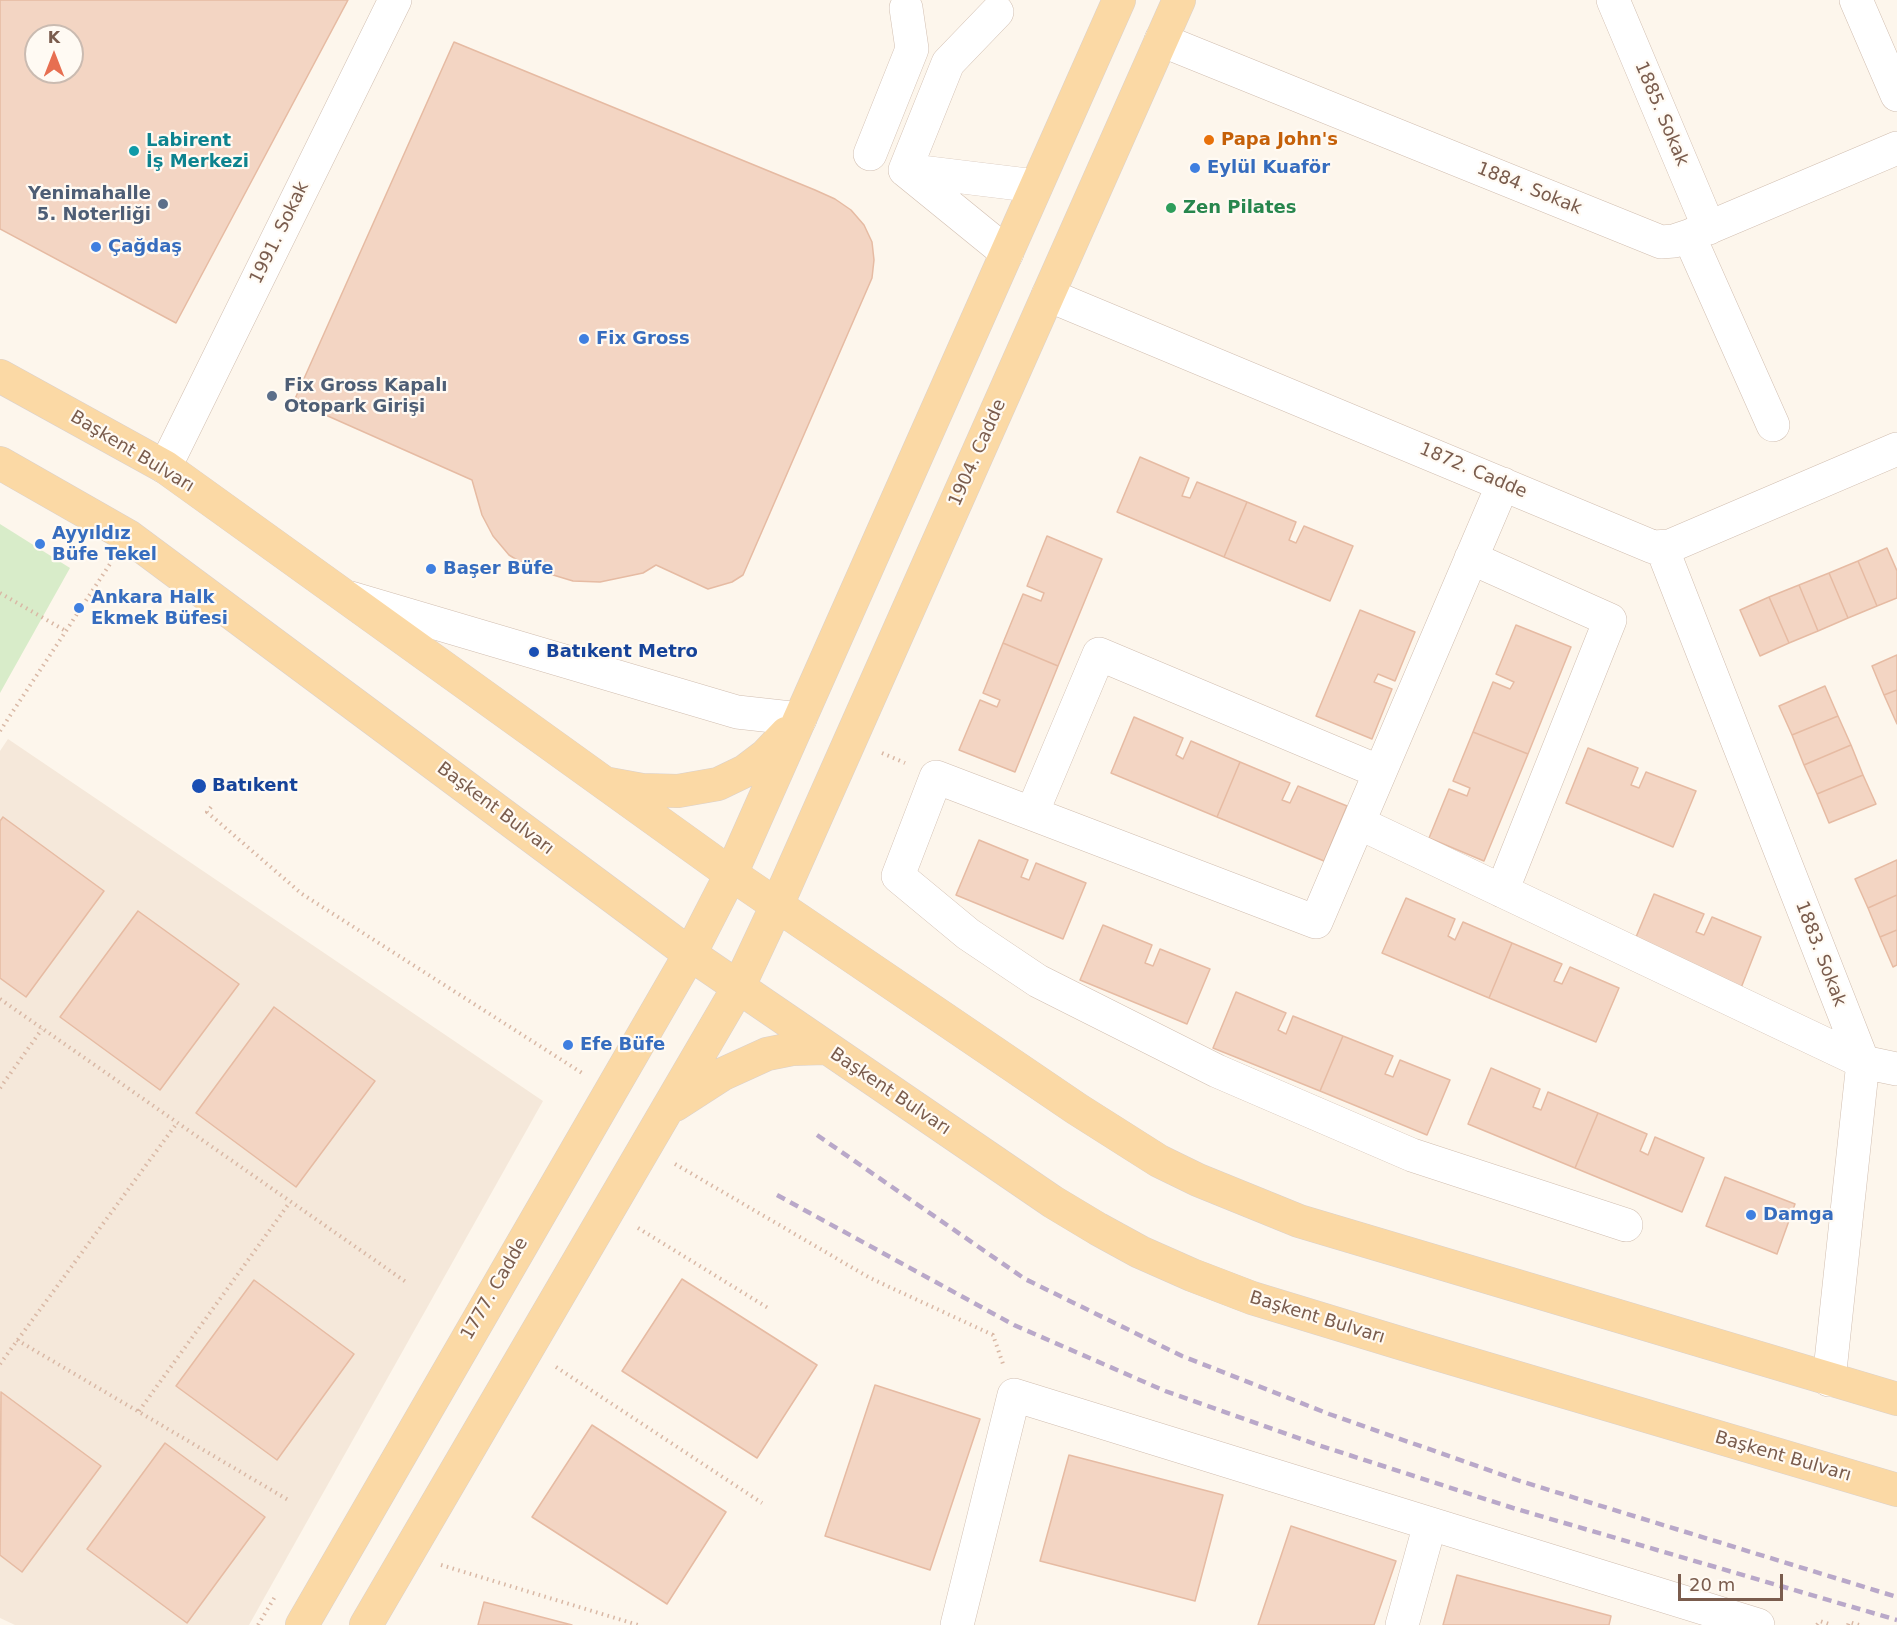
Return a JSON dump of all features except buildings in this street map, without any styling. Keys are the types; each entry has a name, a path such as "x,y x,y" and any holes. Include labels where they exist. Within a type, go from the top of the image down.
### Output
{"main road":[{"path":"731,874 1119,0"},
{"name":"1904. Cadde","path":"738,988 1179,0"},
{"name":"Başkent Bulvarı","path":"0,376 165,467 731,874 1119,1137 1159,1161 1198,1180 1318,1227 1897,1399"},
{"name":"Başkent Bulvarı","path":"0,463 128,536 738,988 1053,1202 1140,1252 1252,1298 1334,1324 1897,1490"},
{"path":"604,783 642,790 678,791 718,784 745,771 766,755 800,718"},
{"name":"1777. Cadde","path":"302,1625 690,954 731,874"},
{"path":"366,1625 738,988"},
{"path":"669,1109 723,1074 767,1054 792,1049 824,1048"}],"street":[{"name":"1991. Sokak","path":"165,467 395,0"},
{"name":"1885. Sokak","path":"1613,0 1773,425"},
{"path":"1856,0 1897,95"},
{"path":"870,154 912,50 906,8"},
{"path":"905,170 948,63 997,12"},
{"name":"1884. Sokak","path":"1161,40 1653,239 1667,242 1699,232 1897,148"},
{"path":"905,170 1036,186"},
{"path":"905,170 1007,253"},
{"name":"1872. Cadde","path":"1048,295 1653,547 1662,548"},
{"path":"1662,548 1895,454"},
{"path":"1503,484 1316,922 936,777 898,876 968,934 1038,981 1217,1071 1412,1155 1626,1225"},
{"name":"1883. Sokak","path":"1662,548 1863,1062 1829,1380"},
{"path":"1471,558 1610,620 1502,891"},
{"path":"346,597 737,712 800,718"},
{"path":"396,633 735,732 800,718"},
{"path":"1032,813 1099,654 1380,772"},
{"path":"1359,823 1863,1062 1897,1069"},
{"path":"957,1625 1014,1395 1758,1625"},
{"path":"1402,1625 1430,1524"}],"path":[{"path":"0,731 128,536"},
{"path":"0,593 66,631"},
{"path":"850,740 936,777"},
{"path":"211,807 207,812 302,894 585,1075"},
{"path":"0,999 406,1282"},
{"path":"0,1088 42,1029"},
{"path":"0,1364 177,1123"},
{"path":"646,1147 870,1278 993,1335 1014,1395"},
{"path":"139,1412 290,1202"},
{"path":"609,1210 768,1308"},
{"path":"17,1340 290,1501"},
{"path":"527,1349 762,1503"},
{"path":"406,1555 638,1625"},
{"path":"1816,1625 1820,1621 1832,1625"},
{"path":"1848,1625 1849,1622 1859,1625"}],"shaded area":[{"path":"8,739 543,1101 249,1625 15,1625 0,1618 0,751"}],"green space":[{"path":"0,524 70,568 0,693"}],"railway":[{"path":"817,1135 1025,1279 1182,1356 1329,1414 1520,1481 1897,1597"},
{"path":"777,1195 1014,1325 1165,1391 1315,1444 1513,1508 1897,1620"}],"place":[{"name":"Papa John's","path":"1209,140"},
{"name":"Labirent İş Merkezi","path":"134,151"},
{"name":"Eylül Kuaför","path":"1195,168"},
{"name":"Yenimahalle 5. Noterliği","path":"163,204"},
{"name":"Zen Pilates","path":"1171,208"},
{"name":"Çağdaş","path":"96,247"},
{"name":"Fix Gross","path":"584,339"},
{"name":"Fix Gross Kapalı Otopark Girişi","path":"272,396"},
{"name":"Ayyıldız Büfe Tekel","path":"40,544"},
{"name":"Başer Büfe","path":"431,569"},
{"name":"Ankara Halk Ekmek Büfesi","path":"79,608"},
{"name":"Batıkent Metro","path":"534,652"},
{"name":"Batıkent","path":"199,786"},
{"name":"Efe Büfe","path":"568,1045"},
{"name":"Damga","path":"1751,1215"}]}
